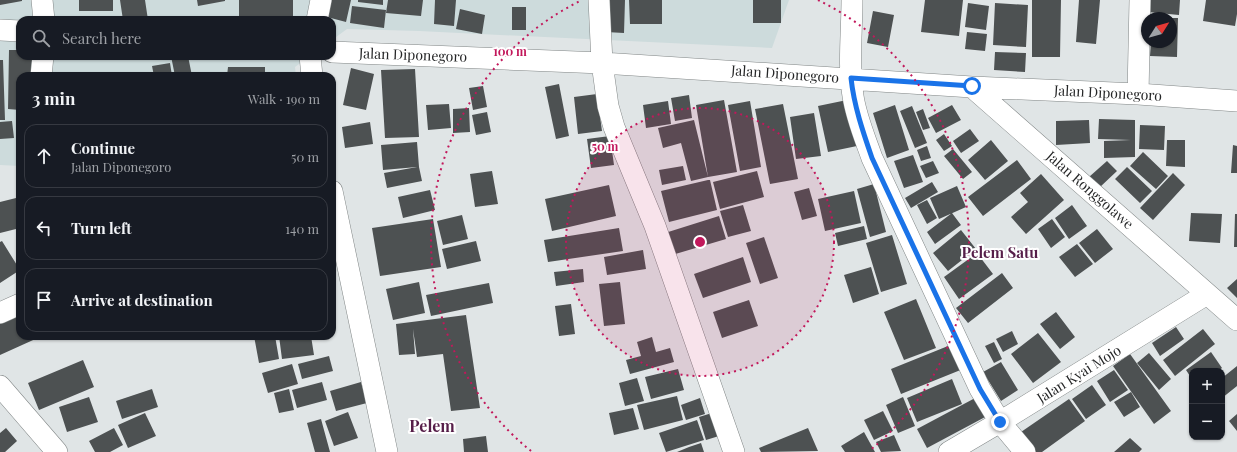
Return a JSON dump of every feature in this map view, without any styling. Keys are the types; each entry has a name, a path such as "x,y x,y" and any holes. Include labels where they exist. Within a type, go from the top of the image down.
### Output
{"street":[{"path":"318,16 321,0"},
{"path":"599,0 602,63 608,106 614,127 654,226 734,452"},
{"path":"852,0 851,78 853,97 858,118 872,158 980,389 1000,422 1025,452"},
{"path":"1138,94 1140,0"},
{"path":"0,30 16,31"},
{"name":"Jalan Diponegoro","path":"336,52 602,63 972,86 1138,94 1237,102"},
{"path":"41,72 43,60"},
{"path":"310,60 312,72"},
{"name":"Jalan Ronggolawe","path":"972,86 1237,320"},
{"path":"336,210 387,452"},
{"name":"Jalan Kyai Mojo","path":"949,452 1207,294"},
{"path":"0,313 16,306"},
{"path":"0,386 57,452"}],"shaded area":[{"path":"0,0 789,0 772,48 419,31 347,29 336,37 336,16 16,16 16,60 305,60 295,67 296,72 16,72 16,166 0,165"}],"building":[{"path":"0,0 22,0 22,1 0,5"},
{"path":"79,0 113,0 113,11 79,11"},
{"path":"120,0 145,0 147,16 122,16"},
{"path":"197,0 225,0 225,1 198,6"},
{"path":"239,0 293,0 293,16 239,16"},
{"path":"331,0 351,0 346,22 336,19 336,16 327,16"},
{"path":"358,0 383,0 383,5 358,2"},
{"path":"388,0 423,0 421,16 386,13"},
{"path":"435,0 456,0 454,26 434,24"},
{"path":"607,0 625,0 624,33 606,32"},
{"path":"629,0 662,0 662,24 630,24"},
{"path":"753,0 781,0 781,23 753,23"},
{"path":"925,0 963,0 959,36 921,32"},
{"path":"1032,0 1061,0 1060,57 1032,57"},
{"path":"1079,0 1100,0 1096,44 1076,42"},
{"path":"1150,0 1180,0 1179,15 1177,15 1177,12 1148,12"},
{"path":"1206,0 1237,0 1235,26 1203,21"},
{"path":"968,3 989,6 986,30 965,27"},
{"path":"995,3 1028,5 1026,47 993,45"},
{"path":"352,6 386,10 384,28 350,23"},
{"path":"512,7 526,7 526,30 512,30"},
{"path":"460,9 485,15 482,34 456,29"},
{"path":"873,11 894,15 888,47 867,43"},
{"path":"1178,18 1177,57 1150,56 1151,48 1177,48"},
{"path":"967,32 987,34 985,51 965,49"},
{"path":"9,50 16,50 16,60 35,60 35,72 16,72 16,110 8,109"},
{"path":"995,52 1026,53 1025,72 994,70"},
{"path":"0,60 3,60 5,120 0,120"},
{"path":"172,60 189,60 191,72 174,72"},
{"path":"170,63 171,72 153,72 152,66"},
{"path":"228,67 265,67 265,72 227,72"},
{"path":"351,68 374,74 366,110 343,105"},
{"path":"415,69 419,137 385,138 381,70"},
{"path":"559,84 569,136 556,139 545,87"},
{"path":"483,86 487,107 473,110 469,88"},
{"path":"597,94 602,131 578,134 574,97"},
{"path":"689,95 692,118 675,121 671,98"},
{"path":"724,100 737,172 708,177 696,105"},
{"path":"847,100 857,146 828,152 818,106"},
{"path":"668,101 671,124 646,128 643,105"},
{"path":"750,101 761,167 740,171 728,105"},
{"path":"449,104 451,128 428,130 426,105"},
{"path":"783,104 798,179 770,184 755,109"},
{"path":"895,105 909,150 887,158 873,113"},
{"path":"952,105 961,120 936,133 928,118"},
{"path":"912,106 927,143 915,148 900,111"},
{"path":"469,108 470,132 453,133 453,109"},
{"path":"923,109 930,128 923,130 916,112"},
{"path":"487,112 491,132 476,135 472,115"},
{"path":"814,113 821,156 796,159 790,117"},
{"path":"1099,119 1135,120 1135,157 1104,158 1104,141 1131,140 1098,139"},
{"path":"694,120 708,177 691,181 681,143 663,148 658,128"},
{"path":"1089,120 1090,143 1056,145 1056,121"},
{"path":"12,121 14,138 0,139 0,122"},
{"path":"370,122 373,144 345,148 342,127"},
{"path":"1140,125 1165,126 1164,150 1139,149"},
{"path":"970,129 979,141 961,153 953,141"},
{"path":"944,134 952,146 944,151 936,140"},
{"path":"610,136 614,165 591,168 587,139"},
{"path":"991,140 1008,161 985,180 968,160"},
{"path":"1167,140 1185,140 1185,167 1166,166"},
{"path":"417,142 422,181 387,188 384,173 417,167 383,170 381,145"},
{"path":"1233,145 1237,146 1237,173 1231,173"},
{"path":"927,146 931,158 921,161 917,150"},
{"path":"953,149 972,172 963,179 944,156"},
{"path":"1143,152 1168,176 1156,189 1130,166"},
{"path":"913,155 923,182 904,188 894,161"},
{"path":"1017,160 1031,179 983,216 968,197"},
{"path":"933,161 939,173 926,178 920,166"},
{"path":"1107,161 1117,171 1099,188 1089,177"},
{"path":"683,166 686,180 662,185 659,170"},
{"path":"1127,167 1152,191 1140,203 1115,179"},
{"path":"492,171 498,204 475,207 470,174"},
{"path":"757,171 764,197 720,209 713,182"},
{"path":"1173,173 1185,185 1153,220 1140,208"},
{"path":"1041,174 1064,200 1026,234 1011,217 1028,202 1020,193"},
{"path":"710,180 717,210 669,222 661,191"},
{"path":"932,182 938,192 911,208 905,198"},
{"path":"874,184 886,232 870,237 857,189"},
{"path":"609,185 616,216 552,231 545,199"},
{"path":"957,186 966,207 939,219 930,198"},
{"path":"809,188 817,216 802,220 794,192"},
{"path":"430,190 435,210 403,218 398,197"},
{"path":"854,191 861,223 825,231 818,199"},
{"path":"16,198 16,229 0,233 0,202"},
{"path":"927,200 937,218 927,224 917,205"},
{"path":"743,205 751,231 728,237 720,211"},
{"path":"1072,205 1087,226 1069,239 1055,218"},
{"path":"952,213 961,225 935,244 927,232"},
{"path":"1191,213 1222,214 1220,243 1189,241"},
{"path":"1235,214 1237,214 1237,247 1234,247"},
{"path":"462,215 468,239 443,245 437,221"},
{"path":"719,216 726,239 672,255 665,233"},
{"path":"433,219 441,267 380,276 372,228"},
{"path":"1052,219 1065,237 1051,248 1038,229"},
{"path":"864,226 867,239 838,246 835,233"},
{"path":"619,228 623,251 548,262 544,240"},
{"path":"1097,229 1113,249 1095,263 1079,243"},
{"path":"961,230 976,249 948,271 933,253"},
{"path":"892,235 907,284 881,292 866,243"},
{"path":"764,237 778,278 760,284 746,243"},
{"path":"2,241 16,264 16,273 0,283 0,242"},
{"path":"476,241 481,261 447,269 442,249"},
{"path":"1077,244 1093,264 1075,277 1059,257"},
{"path":"643,250 646,269 607,275 604,257"},
{"path":"977,253 993,274 959,299 944,277"},
{"path":"743,257 751,282 703,298 694,274"},
{"path":"871,267 879,294 853,303 844,275"},
{"path":"583,269 584,282 556,286 554,272"},
{"path":"1002,273 1013,288 968,323 956,308"},
{"path":"1237,279 1237,298 1227,288"},
{"path":"419,282 425,313 393,320 386,289"},
{"path":"620,282 625,324 604,326 599,284"},
{"path":"489,283 493,303 431,316 426,295"},
{"path":"916,299 936,348 904,360 884,312"},
{"path":"749,300 758,326 722,338 713,312"},
{"path":"571,304 575,334 559,336 555,306"},
{"path":"1056,312 1075,337 1060,349 1040,324"},
{"path":"16,314 16,340 33,340 0,355 0,322"},
{"path":"466,315 480,408 451,411 443,354 417,357 413,329 415,354 399,355 396,324"},
{"path":"1176,327 1184,339 1160,356 1152,343"},
{"path":"1203,329 1215,344 1175,376 1163,360"},
{"path":"1012,331 1018,344 1003,352 996,339"},
{"path":"1038,333 1061,362 1033,383 1011,354"},
{"path":"652,337 656,352 670,348 674,362 630,374 626,360 641,356 637,342"},
{"path":"255,340 276,340 279,359 259,363"},
{"path":"280,340 312,340 314,355 282,359"},
{"path":"994,342 1002,359 994,363 985,346"},
{"path":"953,344 963,369 901,394 891,369"},
{"path":"1211,352 1222,368 1189,368 1189,374 1186,370"},
{"path":"1149,353 1171,379 1159,390 1137,363"},
{"path":"1130,354 1171,411 1154,424 1113,366"},
{"path":"329,356 333,371 302,379 298,364"},
{"path":"83,360 94,387 39,410 28,383"},
{"path":"1001,362 1018,390 1001,401 983,372"},
{"path":"292,364 298,384 268,393 262,373"},
{"path":"1237,366 1237,386 1225,396 1225,376"},
{"path":"678,369 684,390 651,399 645,377"},
{"path":"1114,370 1128,390 1110,402 1097,381"},
{"path":"637,378 644,401 625,406 619,383"},
{"path":"952,379 962,404 917,422 907,398"},
{"path":"322,382 327,400 297,408 292,390"},
{"path":"361,382 367,403 336,411 330,391"},
{"path":"1092,385 1106,405 1086,419 1072,399"},
{"path":"152,389 158,407 122,419 116,401"},
{"path":"289,389 294,410 279,413 274,393"},
{"path":"1131,392 1140,407 1124,417 1114,402"},
{"path":"677,396 683,420 644,430 637,405"},
{"path":"89,397 98,422 67,432 59,407"},
{"path":"903,397 915,426 898,433 886,405"},
{"path":"977,397 987,416 927,448 917,429"},
{"path":"700,398 705,414 686,420 681,405"},
{"path":"1069,399 1085,421 1042,452 1035,452 1021,432"},
{"path":"633,408 639,429 614,435 609,413"},
{"path":"883,411 893,431 874,440 864,420"},
{"path":"348,412 358,438 334,446 325,421"},
{"path":"145,413 156,436 128,448 118,425"},
{"path":"712,413 719,436 706,440 699,417"},
{"path":"1237,414 1237,431 1229,421"},
{"path":"321,419 330,452 315,452 307,423"},
{"path":"697,420 704,440 666,452 659,433"},
{"path":"6,428 17,441 5,452 0,452 0,433"},
{"path":"114,428 123,445 110,452 95,452 89,441"},
{"path":"808,428 818,451 761,452 759,448"},
{"path":"864,432 875,452 845,452 841,446"},
{"path":"894,435 901,451 881,452 876,442"},
{"path":"486,436 488,452 464,452 463,439"},
{"path":"1130,438 1142,449 1139,452 1114,452"},
{"path":"701,443 704,452 677,452 689,447"}],"district":[{"name":"Pelem Satu","path":"1000,253"},
{"name":"Pelem","path":"432,426"}],"route":[{"path":"972,86 851,78 853,97 858,118 872,158 980,389 1000,422"}]}
